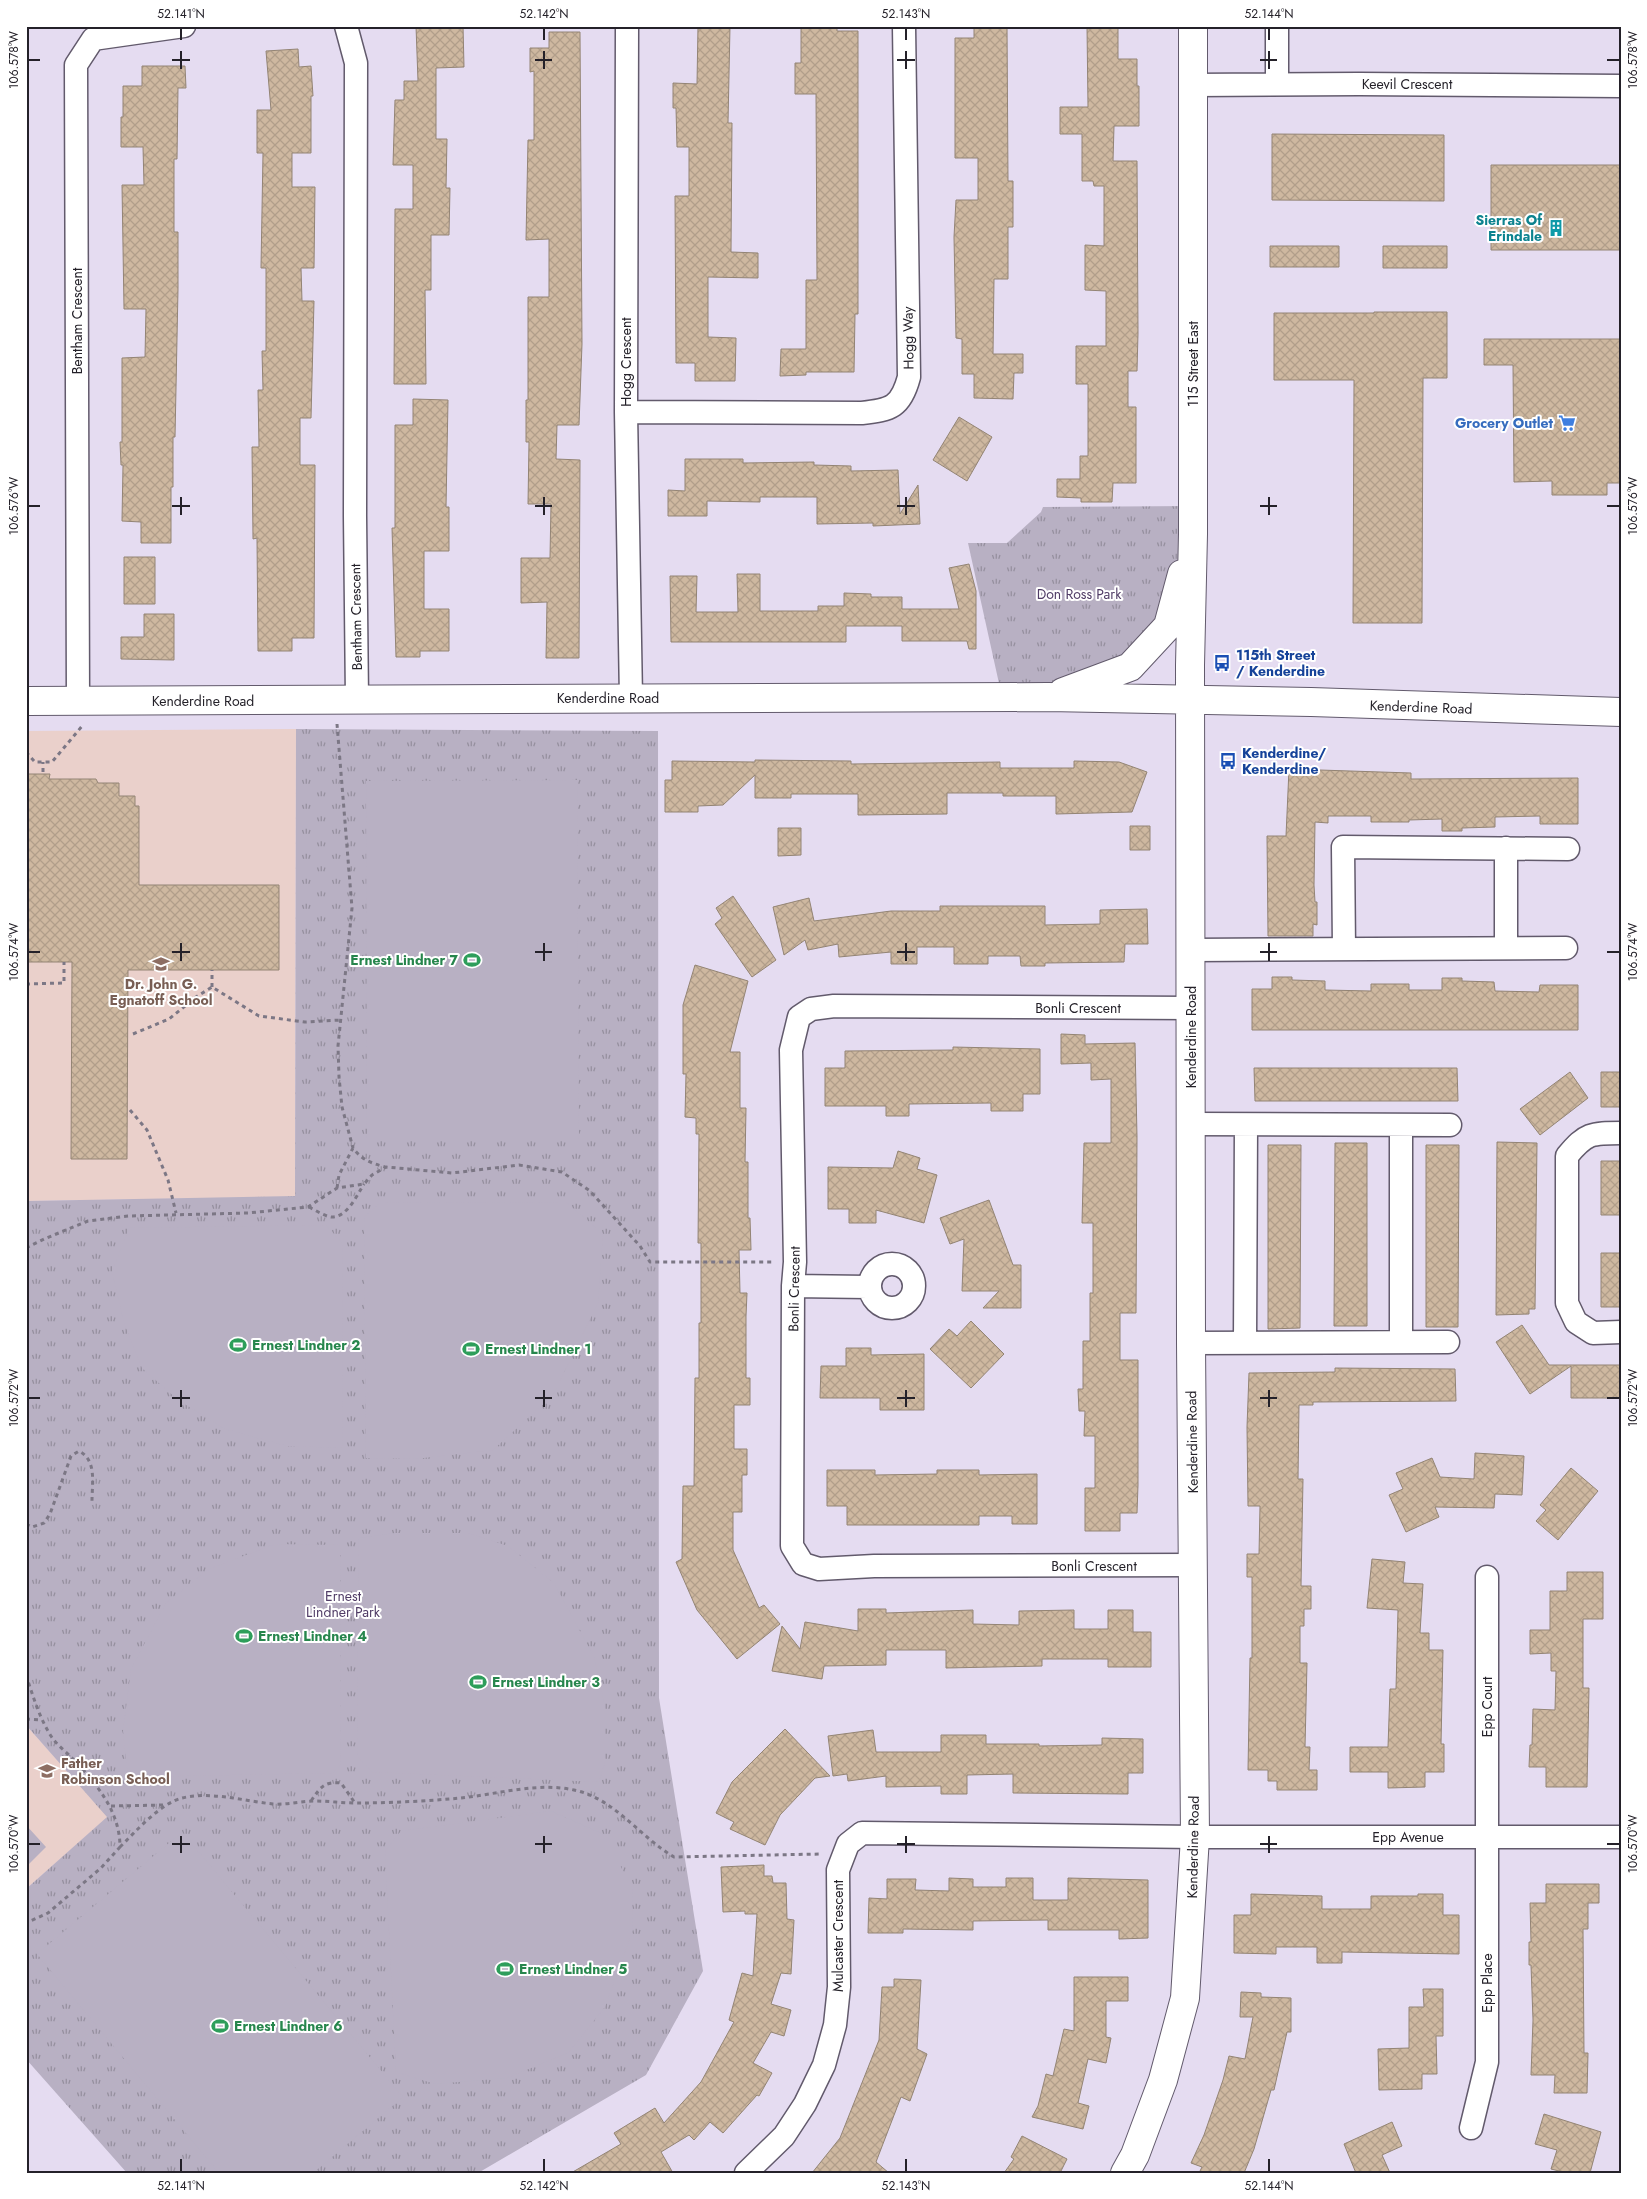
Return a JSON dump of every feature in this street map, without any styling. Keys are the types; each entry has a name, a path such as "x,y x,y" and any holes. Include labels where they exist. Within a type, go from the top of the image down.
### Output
{"street":[{"name":"Bentham Crescent","path":"80,713 76,66 93,39 184,26"},
{"name":"Bentham Crescent","path":"346,26 356,63 355,516 346,700"},
{"name":"Hogg Crescent","path":"627,26 626,412 631,698"},
{"name":"Hogg Way","path":"626,412 881,411 895,404 904,395 909,377 904,26"},
{"name":"115 Street East","path":"1190,701 1193,534 1193,26"},
{"path":"1277,26 1277,84"},
{"name":"Keevil Crescent","path":"1193,85 1621,86"},
{"path":"1048,697 1130,667 1168,626 1193,534"},
{"name":"Kenderdine Road","path":"26,701 80,713 346,700 1048,697 1311,702 1621,712"},
{"name":"Kenderdine Road","path":"1125,2173 1135,2155 1163,2080 1185,1998 1195,1837 1191,1343 1192,950 1190,701"},
{"path":"1344,949 1343,846 1568,849"},
{"path":"1506,848 1506,948"},
{"path":"1192,950 1566,948"},
{"name":"Bonli Crescent","path":"1191,1008 834,1006 810,1009 798,1017 791,1050 795,1262 793,1286 792,1546 803,1564 819,1569 874,1566 1192,1565"},
{"path":"1192,1124 1450,1125"},
{"path":"1246,1125 1246,1343"},
{"path":"1401,1125 1401,1342"},
{"path":"1621,1133 1598,1133 1582,1138 1567,1156 1567,1303 1576,1322 1593,1333 1621,1332"},
{"path":"793,1286 868,1287"},
{"path":"1191,1343 1448,1342"},
{"name":"Epp Court","path":"1487,1577 1488,1837"},
{"name":"Mulcaster Crescent","path":"746,2173 784,2136 805,2104 824,2065 835,2025 840,1987 838,1870 848,1844 852,1840 862,1833 1195,1837"},
{"name":"Epp Avenue","path":"1195,1837 1621,1837"},
{"name":"Epp Place","path":"1471,2128 1486,2062 1488,1837"}],"path":[{"path":"346,700 352,908 338,1046 338,1077 342,1106 353,1148 358,1155 367,1161 386,1167 452,1173 519,1165 562,1172 590,1191 640,1246 650,1262 795,1262"},
{"path":"26,752 35,762 52,762 80,713"},
{"path":"43,762 43,772"},
{"path":"26,984 64,984 64,962"},
{"path":"212,970 212,987"},
{"path":"212,987 259,1016 305,1022 342,1020"},
{"path":"133,1034 169,1019 212,987"},
{"path":"130,1110 147,1130 168,1180 176,1213"},
{"path":"337,1188 339,1175 353,1148"},
{"path":"308,1207 330,1217 338,1215 349,1206 372,1175 386,1167"},
{"path":"26,1248 88,1221 128,1216 176,1213 248,1213 308,1207 337,1188 364,1184"},
{"path":"26,1524 32,1527 44,1523 50,1514 71,1456 79,1451 87,1455 91,1462 92,1501"},
{"path":"26,1675 42,1720 52,1737 78,1764 111,1806 120,1833 120,1846"},
{"path":"26,1719 42,1720"},
{"path":"311,1801 321,1786 330,1782 341,1783 355,1803"},
{"path":"26,1922 48,1914 101,1868 120,1846 166,1805 182,1798 212,1796 274,1804 299,1804 311,1801 355,1803 461,1798 547,1787 574,1790 591,1796 626,1818 659,1848 674,1857 808,1854"},
{"path":"111,1806 166,1805"}],"shaded area":[{"name":"Dr. John G. Egnatoff School","path":"296,729 295,1197 26,1201 26,731"},
{"name":"Father Robinson School","path":"26,1725 108,1817 26,1889"}],"green space":[{"name":"Don Ross Park","path":"1193,506 1168,626 1130,667 1002,697 968,543 1007,543 1041,512 1043,507"},
{"name":"Ernest Lindner Park","path":"296,729 658,731 659,1698 703,1971 646,2075 478,2173 127,2173 26,2059 26,1889 107,1817 26,1725 26,1201 295,1196"},
{"name":"Ernest Lindner 7","path":"577,780 579,1140 367,1140 366,781"},
{"name":"Ernest Lindner 1","path":"566,1202 603,1234 598,1303 553,1395 493,1450 415,1459 366,1458 364,1217 380,1203"},
{"name":"Ernest Lindner 2","path":"326,1225 342,1243 343,1448 287,1446 225,1429 178,1400 142,1368 124,1323 112,1272 129,1228"},
{"name":"Ernest Lindner 3","path":"395,1533 468,1533 508,1546 554,1583 594,1657 605,1707 605,1762 599,1782 372,1772 357,1756 359,1538"},
{"name":"Ernest Lindner 4","path":"275,1544 340,1545 341,1764 333,1773 128,1777 123,1731 131,1669 166,1603 209,1569"},
{"name":"Ernest Lindner 5","path":"551,1811 605,1835 632,1889 633,1930 605,2007 568,2053 507,2078 435,2084 396,2072 385,1851 401,1831"},
{"path":"26,1825 46,1847 26,1867"},
{"name":"Ernest Lindner 6","path":"182,1832 403,2097 313,2173 219,2173 37,1954"}],"building":[{"path":"416,26 463,26 464,67 436,68 436,139 447,139 446,188 450,188 449,235 431,235 431,290 425,290 426,384 394,384 395,209 413,209 413,165 393,165 395,100 404,100 404,81 418,81"},
{"path":"698,26 730,26 728,123 732,123 731,252 758,253 758,278 708,277 708,337 736,338 735,381 695,381 695,363 676,363 675,196 689,196 689,147 677,147 676,108 673,108 673,83 697,84"},
{"path":"801,26 837,26 837,31 858,31 858,314 855,314 854,372 806,372 806,375 780,376 781,349 806,349 806,280 817,280 816,94 795,94 795,63 801,63"},
{"path":"974,26 1007,26 1008,181 1013,181 1013,227 1008,227 1008,279 994,279 993,354 1023,354 1023,373 1014,373 1013,399 974,398 974,374 962,374 962,339 956,338 954,237 956,200 978,200 978,158 955,158 955,38 974,38"},
{"path":"1087,26 1118,26 1118,59 1137,59 1137,86 1139,86 1139,126 1114,126 1113,161 1137,161 1137,371 1128,371 1128,407 1136,407 1136,483 1113,483 1112,502 1081,502 1081,498 1057,497 1057,479 1080,479 1080,456 1088,456 1088,384 1076,384 1076,346 1106,346 1106,291 1085,290 1085,245 1104,246 1104,186 1094,186 1093,181 1082,181 1082,134 1060,134 1060,107 1088,107"},
{"path":"549,32 580,32 582,344 579,425 557,425 556,459 580,460 579,658 546,658 547,602 521,603 521,558 550,558 551,504 528,504 529,442 526,442 528,297 549,297 549,239 526,240 528,140 534,140 534,71 530,72 530,48 549,48"},
{"path":"298,49 299,67 311,66 313,96 311,96 311,153 292,153 292,187 315,187 314,268 301,268 302,301 314,301 311,418 300,418 300,465 315,465 314,638 292,638 292,651 258,651 257,538 253,539 252,447 259,447 258,390 263,390 262,351 266,351 266,268 261,268 263,153 257,153 257,110 271,110 266,51"},
{"path":"142,66 185,66 186,88 178,88 177,159 174,159 174,232 178,232 178,289 175,437 173,437 173,487 171,487 171,543 141,543 141,522 122,521 123,465 121,465 120,442 122,442 122,358 145,357 146,309 124,309 122,185 144,185 143,147 121,147 121,117 123,117 123,86 142,86"},
{"path":"1272,134 1444,135 1444,201 1272,200"},
{"name":"Sierras Of Erindale","path":"1491,165 1621,165 1621,250 1491,250"},
{"path":"1270,246 1339,246 1339,267 1270,267"},
{"path":"1383,246 1447,246 1447,268 1383,268"},
{"path":"1447,312 1447,378 1423,378 1422,623 1353,623 1354,380 1274,380 1274,313"},
{"name":"Grocery Outlet","path":"1484,339 1621,339 1621,483 1607,483 1607,495 1552,495 1552,481 1514,482 1513,365 1484,365"},
{"path":"413,399 448,400 446,507 449,507 449,551 424,551 424,609 449,609 449,651 420,651 420,657 396,657 392,528 395,528 395,425 413,425"},
{"path":"959,417 992,437 967,481 933,460"},
{"path":"685,459 743,459 743,463 814,462 814,465 851,466 851,471 898,470 900,514 918,485 920,524 873,526 873,523 817,524 817,497 760,497 760,502 707,501 707,516 668,516 668,490 685,491"},
{"path":"124,557 155,557 155,604 124,604"},
{"path":"969,564 976,591 976,649 969,649 967,641 902,641 902,626 846,626 846,642 671,642 670,576 697,576 696,612 738,612 737,574 760,574 760,611 818,611 818,606 844,606 844,593 871,594 871,597 902,597 902,609 959,609 949,568"},
{"path":"144,614 174,614 174,660 121,659 121,637 144,637"},
{"path":"755,760 851,761 851,764 1000,762 1000,768 1074,768 1074,761 1119,762 1147,772 1132,812 1056,814 1056,796 1003,796 1003,793 947,793 947,814 858,815 858,794 791,794 791,798 755,798 755,775 723,805 698,806 698,812 665,812 665,780 672,780 672,761 755,762"},
{"path":"1289,769 1411,773 1411,779 1578,778 1578,824 1540,824 1540,816 1495,817 1495,827 1462,828 1462,831 1442,831 1442,819 1409,820 1409,822 1371,822 1371,816 1328,816 1328,823 1315,822 1314,885 1315,902 1317,902 1317,925 1313,924 1313,936 1268,936 1267,836 1286,836"},
{"name":"Dr. John G. Egnatoff School","path":"26,774 50,774 49,779 96,779 98,783 119,783 119,796 135,796 135,806 139,806 139,885 279,885 279,970 128,970 127,1159 71,1159 72,962 26,962"},
{"path":"1130,826 1150,826 1150,850 1130,850"},
{"path":"778,828 801,828 801,855 778,856"},
{"path":"733,896 776,960 752,977 715,924 722,918 716,908"},
{"path":"809,898 814,921 891,911 940,911 940,906 1045,906 1045,925 1100,924 1100,910 1147,909 1148,944 1125,944 1124,962 1045,963 1045,966 1021,966 1020,956 988,956 988,964 954,964 954,947 917,947 917,964 891,964 891,952 839,957 838,944 808,950 805,940 784,955 773,907"},
{"path":"695,965 748,981 730,1052 740,1052 740,1108 746,1108 745,1162 748,1162 748,1218 750,1218 751,1250 739,1250 740,1293 747,1293 746,1378 750,1378 750,1405 734,1405 734,1449 747,1449 747,1475 742,1475 742,1512 733,1512 733,1550 759,1608 764,1605 780,1624 737,1659 697,1610 676,1562 682,1559 683,1486 694,1486 695,1378 699,1378 699,1323 701,1323 701,1243 698,1243 699,1134 696,1134 696,1118 685,1117 686,1074 683,1074 683,1005"},
{"path":"1272,977 1292,977 1292,980 1325,981 1325,990 1371,991 1371,984 1409,984 1409,990 1442,990 1442,978 1462,978 1462,981 1494,982 1495,991 1539,992 1540,985 1578,985 1578,1030 1252,1030 1252,989 1272,989"},
{"path":"1061,1034 1085,1035 1085,1044 1135,1043 1137,1137 1136,1313 1120,1313 1120,1360 1138,1360 1138,1485 1137,1513 1120,1513 1120,1531 1085,1531 1085,1488 1095,1488 1095,1436 1084,1436 1085,1411 1079,1411 1078,1389 1083,1389 1083,1341 1090,1341 1090,1293 1093,1293 1093,1223 1082,1223 1084,1143 1111,1143 1111,1079 1091,1080 1091,1063 1061,1064"},
{"path":"953,1047 1040,1049 1040,1094 1023,1094 1023,1111 991,1111 991,1103 909,1104 909,1116 886,1116 886,1106 825,1106 825,1068 845,1068 845,1051 953,1050"},
{"path":"1254,1068 1457,1068 1458,1101 1255,1101"},
{"path":"1570,1072 1588,1098 1540,1135 1520,1109"},
{"path":"1601,1072 1621,1072 1621,1107 1601,1107"},
{"path":"1497,1142 1537,1143 1535,1309 1529,1309 1529,1314 1496,1315"},
{"path":"1335,1143 1367,1143 1367,1326 1334,1326"},
{"path":"1268,1145 1301,1145 1300,1328 1268,1329"},
{"path":"1426,1145 1459,1145 1458,1327 1426,1327"},
{"path":"898,1151 920,1158 917,1169 937,1175 924,1223 876,1210 876,1223 849,1223 849,1209 828,1209 828,1167 893,1168"},
{"path":"1601,1161 1621,1161 1621,1215 1601,1215"},
{"path":"989,1200 1013,1265 1021,1265 1021,1308 983,1308 999,1291 962,1291 964,1239 950,1244 940,1218"},
{"path":"1601,1253 1621,1253 1621,1307 1601,1307"},
{"path":"971,1321 1004,1354 971,1388 930,1349 949,1329 957,1336"},
{"path":"1522,1325 1549,1365 1621,1365 1621,1398 1571,1398 1571,1366 1530,1394 1496,1342"},
{"path":"846,1348 871,1348 871,1355 924,1354 924,1410 880,1410 880,1398 820,1398 821,1366 846,1366"},
{"path":"1335,1368 1455,1369 1456,1401 1313,1402 1313,1405 1299,1405 1298,1479 1303,1479 1301,1586 1311,1586 1311,1609 1304,1609 1304,1626 1300,1626 1300,1663 1307,1663 1305,1747 1310,1747 1309,1770 1317,1770 1317,1790 1277,1790 1277,1781 1268,1781 1268,1770 1248,1770 1250,1658 1252,1658 1252,1577 1247,1577 1247,1554 1259,1554 1260,1506 1248,1506 1247,1427 1249,1373 1335,1372"},
{"path":"1475,1453 1524,1456 1522,1495 1495,1494 1494,1508 1435,1507 1439,1517 1406,1532 1389,1495 1403,1489 1396,1473 1432,1458 1440,1477 1474,1479"},
{"path":"1571,1468 1598,1491 1558,1540 1536,1521 1546,1510 1540,1505"},
{"path":"827,1470 875,1470 875,1475 937,1474 937,1470 979,1470 979,1475 1037,1474 1037,1524 1012,1524 1012,1516 979,1516 979,1525 847,1525 847,1506 827,1506"},
{"path":"1372,1559 1405,1562 1403,1583 1423,1584 1420,1633 1429,1633 1429,1650 1443,1650 1441,1744 1444,1744 1444,1772 1425,1772 1425,1787 1388,1788 1388,1772 1350,1772 1350,1747 1388,1747 1390,1689 1396,1689 1398,1610 1367,1608"},
{"path":"1567,1572 1603,1572 1603,1619 1583,1619 1583,1688 1589,1688 1587,1787 1546,1787 1546,1767 1529,1767 1533,1709 1555,1710 1556,1671 1551,1671 1551,1653 1530,1654 1530,1630 1550,1630 1550,1591 1567,1591"},
{"path":"858,1609 886,1609 886,1613 973,1610 973,1624 1019,1625 1019,1611 1074,1610 1074,1629 1108,1629 1108,1610 1133,1610 1133,1632 1151,1632 1151,1667 1108,1667 1108,1659 1042,1659 1042,1666 946,1668 946,1650 886,1650 886,1665 824,1666 822,1679 772,1671 782,1626 800,1649 805,1622 858,1631"},
{"path":"785,1729 830,1776 815,1778 780,1815 765,1845 730,1829 734,1822 716,1813 732,1782"},
{"path":"873,1730 876,1752 941,1752 941,1735 986,1735 986,1744 1039,1744 1039,1746 1102,1745 1102,1738 1143,1739 1143,1773 1128,1773 1128,1794 1013,1793 1013,1774 967,1775 967,1794 941,1794 941,1786 886,1787 886,1776 848,1781 847,1774 833,1776 828,1736"},
{"path":"764,1865 764,1876 772,1876 773,1883 786,1883 787,1919 794,1920 791,1974 781,1973 771,2004 791,2010 784,2036 771,2032 753,2063 772,2073 759,2096 757,2095 723,2133 710,2122 694,2140 689,2135 661,2152 673,2173 571,2173 621,2144 614,2133 655,2108 664,2123 701,2082 734,2022 729,2020 742,1973 753,1976 757,1914 745,1914 745,1911 723,1912 721,1867"},
{"path":"949,1878 973,1879 973,1887 1006,1887 1006,1878 1033,1878 1033,1900 1068,1900 1068,1878 1148,1880 1148,1938 1119,1939 1119,1930 1048,1930 1048,1920 973,1921 973,1930 903,1929 903,1933 868,1933 869,1898 887,1899 887,1879 916,1879 915,1890 949,1891"},
{"path":"1546,1884 1599,1884 1599,1903 1588,1903 1588,1929 1583,1929 1584,2053 1588,2053 1587,2093 1554,2093 1555,2075 1531,2075 1533,2020 1531,1965 1529,1965 1529,1942 1531,1942 1530,1903 1546,1903"},
{"path":"1251,1894 1322,1896 1322,1909 1371,1909 1371,1896 1443,1894 1443,1915 1459,1915 1459,1954 1342,1952 1342,1963 1317,1963 1317,1947 1276,1947 1276,1954 1234,1953 1234,1915 1251,1915"},
{"path":"1074,1977 1128,1977 1128,2001 1106,2001 1106,2037 1111,2038 1106,2063 1088,2059 1078,2103 1089,2106 1083,2129 1032,2117 1038,2106 1046,2074 1053,2076 1064,2029 1074,2031"},
{"path":"894,1979 921,1980 917,2049 927,2054 910,2101 901,2097 876,2162 889,2173 812,2173 840,2138 879,2040 882,1987 894,1987"},
{"path":"1423,1989 1443,1989 1443,2036 1436,2036 1437,2074 1422,2074 1422,2089 1379,2090 1378,2049 1409,2048 1409,2007 1424,2007"},
{"path":"1241,1992 1261,1993 1261,1997 1291,1998 1291,2032 1287,2032 1274,2090 1271,2090 1254,2149 1244,2173 1199,2173 1202,2167 1191,2163 1204,2135 1223,2080 1229,2056 1245,2059 1253,2017 1240,2017"},
{"path":"1544,2114 1601,2132 1590,2173 1567,2173 1551,2169 1557,2150 1535,2144"},
{"path":"1392,2122 1402,2146 1382,2155 1390,2173 1356,2173 1344,2144"},
{"path":"1022,2136 1067,2159 1060,2173 1004,2173 1014,2159 1011,2157"}],"place":[{"name":"Sierras Of Erindale","path":"1556,228"},
{"name":"Grocery Outlet","path":"1567,423"},
{"name":"115th Street / Kenderdine","path":"1222,663"},
{"name":"Kenderdine/ Kenderdine","path":"1228,761"},
{"name":"Ernest Lindner 7","path":"472,960"},
{"name":"Dr. John G. Egnatoff School","path":"161,964"},
{"name":"Ernest Lindner 2","path":"238,1345"},
{"name":"Ernest Lindner 1","path":"471,1349"},
{"name":"Ernest Lindner 4","path":"244,1636"},
{"name":"Ernest Lindner 3","path":"478,1682"},
{"name":"Father Robinson School","path":"47,1771"},
{"name":"Ernest Lindner 5","path":"505,1969"},
{"name":"Ernest Lindner 6","path":"220,2026"}]}
